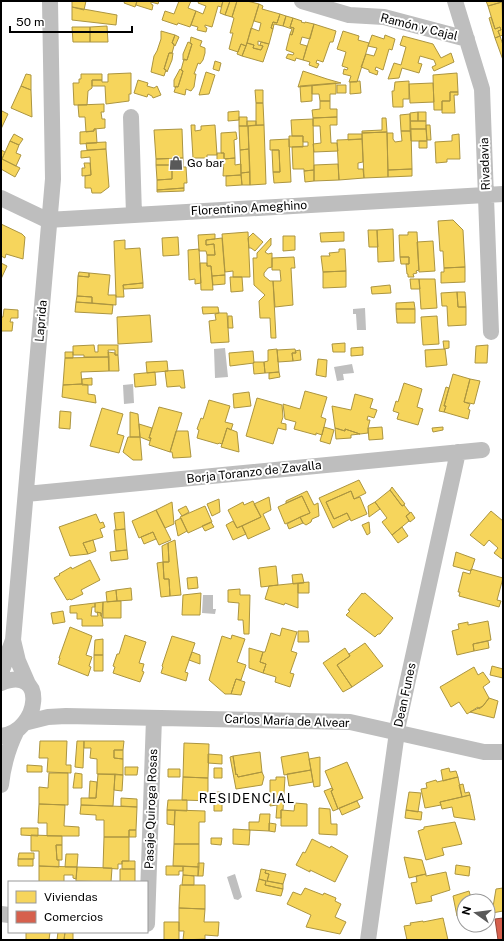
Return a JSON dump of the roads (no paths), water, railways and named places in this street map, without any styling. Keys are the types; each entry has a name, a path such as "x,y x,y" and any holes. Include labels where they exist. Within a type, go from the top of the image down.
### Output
{"street":[{"name":"Laprida","path":"1,672 13,640 52,179 50,1"},
{"name":"Ramón y Cajal","path":"302,1 349,14 384,17 467,39"},
{"name":"Rivadavia","path":"455,1 482,89 490,332"},
{"path":"131,117 134,215"},
{"name":"Florentino Ameghino","path":"1,198 49,220 503,194"},
{"name":"Borja Toranzo de Zavalla","path":"26,494 482,450"},
{"name":"Dean Funes","path":"368,940 397,733 458,452"},
{"name":"Laprida","path":"13,640 18,662 30,689"},
{"path":"1,683 12,680 21,681 30,689 34,698 32,709 10,745 2,767 1,785"},
{"name":"Carlos María de Alvear","path":"30,689 47,706 59,713 69,716"},
{"name":"Carlos María de Alvear","path":"1,736 9,735 21,727 48,717 69,716 350,722 484,752 503,752"},
{"name":"Pasaje Quiroga Rosas","path":"148,895 154,718"}],"place":[{"name":"Go bar","path":"176,163"}],"district":[{"name":"RESIDENCIAL","path":"247,798"}]}
